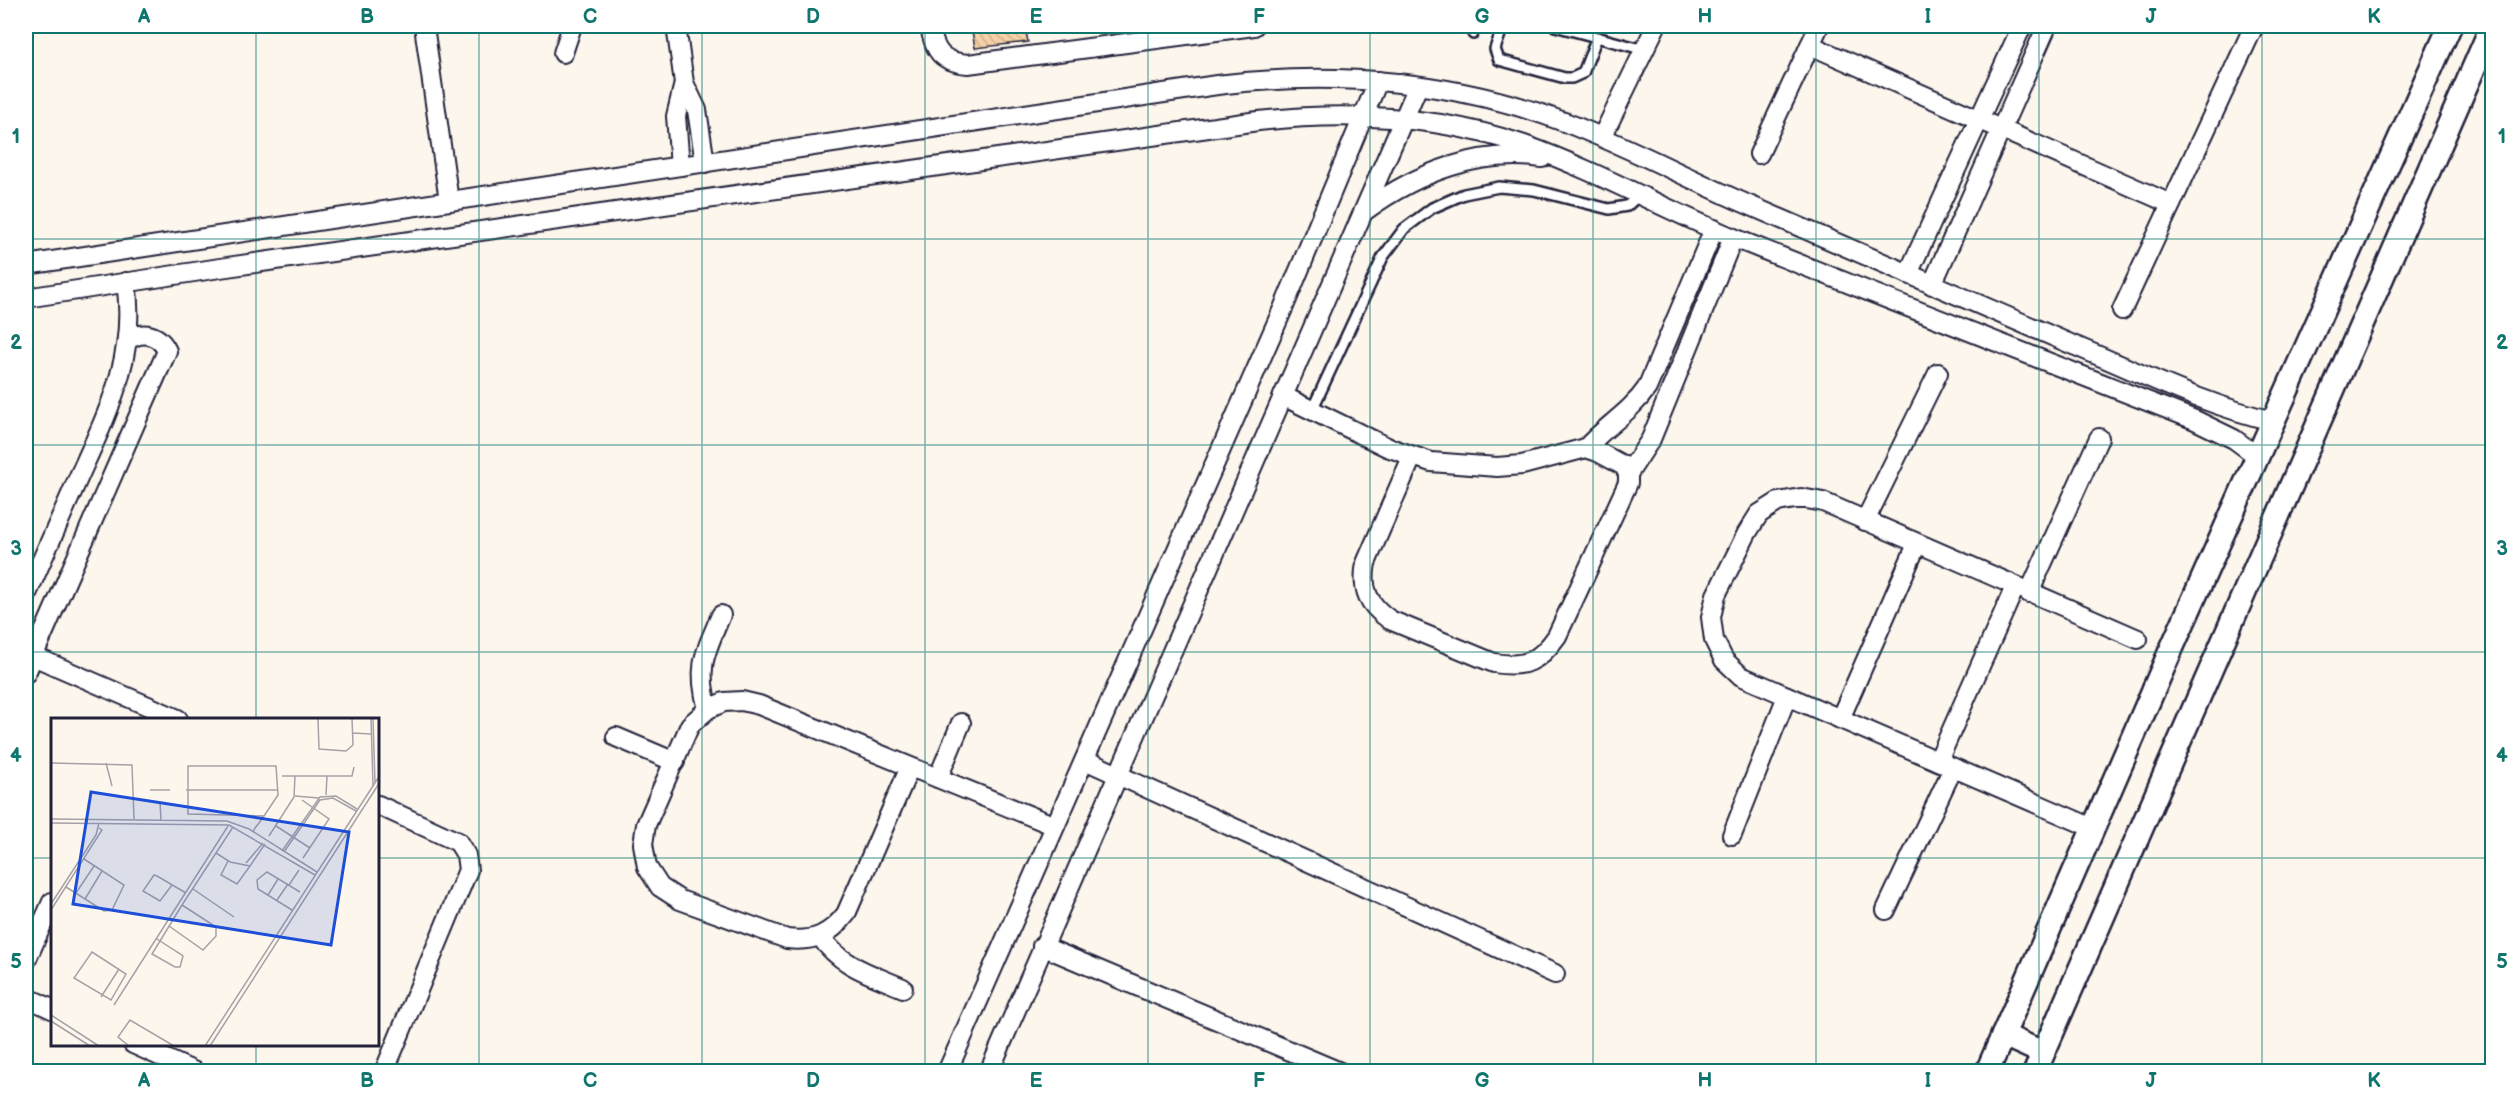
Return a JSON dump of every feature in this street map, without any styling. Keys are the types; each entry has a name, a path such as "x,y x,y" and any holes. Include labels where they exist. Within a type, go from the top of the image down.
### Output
{"street":[{"path":"424,26 449,201"},
{"path":"563,52 572,26"},
{"path":"676,26 684,84 697,110 705,163"},
{"path":"930,26 934,46 942,56 954,63 968,64 1254,26"},
{"path":"1602,137 1656,26"},
{"path":"1759,154 1819,26"},
{"path":"1908,274 2022,26"},
{"path":"1932,285 2047,26"},
{"path":"2122,310 2254,26"},
{"path":"1987,1071 2257,456 2450,26"},
{"path":"2003,1035 2039,1062 2492,26"},
{"path":"1810,45 2171,204"},
{"path":"26,265 1227,84 1298,78 1378,81 1484,98 1530,110 1602,137 1707,187 1932,285 2217,405 2273,421"},
{"path":"947,1071 1285,304 1378,81"},
{"path":"680,166 676,116 684,84"},
{"path":"989,1071 1418,86"},
{"path":"26,298 1246,123 1293,117 1364,115 1404,118 1485,133 1562,160 1732,238 2194,420 2234,439 2257,456"},
{"path":"1365,212 1408,183 1458,164 1510,156 1562,160"},
{"path":"1586,448 1597,435 1631,408 1647,388 1714,229"},
{"path":"1628,474 1651,440 1732,238"},
{"path":"26,596 117,389 128,340 129,302 126,282"},
{"path":"26,673 167,351 161,341 148,334 141,334 128,340"},
{"path":"1865,521 1938,373"},
{"path":"1283,396 1412,457 1450,465 1497,467 1522,465 1586,448 1624,466 1628,474 1628,483 1557,636 1547,652 1531,662 1513,666 1494,663 1390,620 1376,611 1367,596 1363,580 1366,563 1412,457"},
{"path":"1886,910 1946,764 2022,590 2098,438"},
{"path":"86,460 113,472"},
{"path":"2093,828 1741,676 1724,660 1714,640 1711,617 1716,595 1759,514 1778,502 1801,498 1823,502 2138,639"},
{"path":"1840,719 1917,544"},
{"path":"708,709 701,673 706,651 722,615"},
{"path":"33,656 140,712 173,718"},
{"path":"1732,835 1788,696"},
{"path":"910,767 846,914 836,927 821,937 804,941 788,939 680,900 660,886 647,867 643,844 646,825 690,725 708,709 742,701 759,705 1055,826"},
{"path":"938,778 961,723"},
{"path":"616,737 675,762"},
{"path":"1085,760 1555,974"},
{"path":"380,806 458,842 466,855 468,870 384,1071"},
{"path":"26,960 51,904"},
{"path":"821,937 828,948 845,962 903,988"},
{"path":"1042,946 1340,1071"},
{"path":"26,997 51,1009"},
{"path":"139,1046 195,1071"}],"lane":[{"path":"1503,26 1496,49 1499,60 1565,78 1572,78 1583,73 1597,37"},
{"path":"1555,26 1645,50"},
{"path":"1312,410 1383,257 1404,229 1432,208 1464,194 1499,187 1534,190 1610,209 1627,206 1639,195"}],"building":[{"path":"971,26 1025,26 1028,42 975,48"}]}
